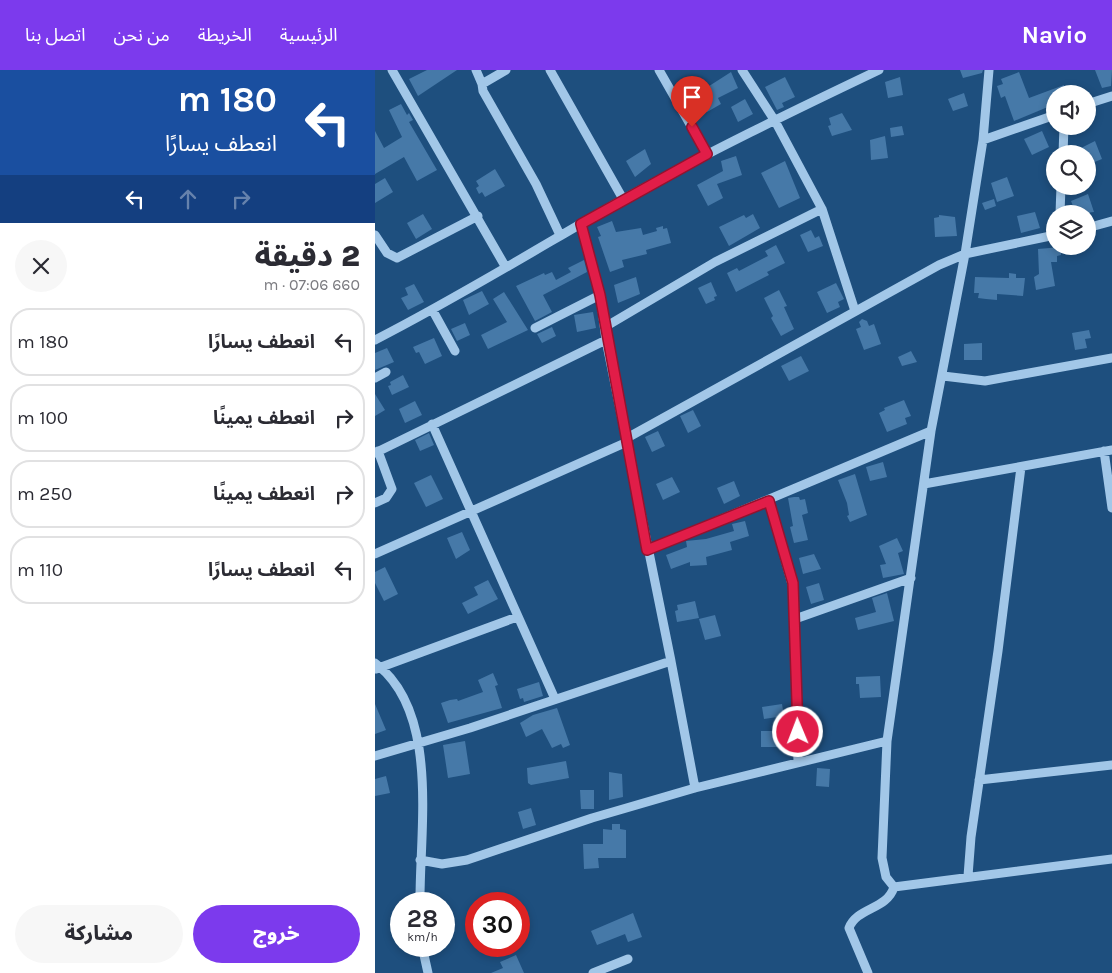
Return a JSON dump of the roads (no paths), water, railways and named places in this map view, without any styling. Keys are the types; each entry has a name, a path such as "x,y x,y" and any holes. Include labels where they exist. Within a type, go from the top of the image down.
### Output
{"street":[{"path":"392,70 478,216 505,266"},
{"path":"476,70 483,84 487,100 537,184 560,235"},
{"path":"483,84 506,70"},
{"path":"550,70 623,199"},
{"path":"659,70 707,154"},
{"path":"743,70 775,121 822,209 855,311"},
{"path":"375,340 433,311 505,266 707,154 879,70"},
{"path":"894,887 886,877 882,858 887,741 931,431 965,254 983,140 989,70"},
{"path":"1096,101 1112,96"},
{"path":"983,140 1046,118"},
{"path":"605,327 715,262 822,209"},
{"path":"375,235 387,253 397,258 478,216"},
{"path":"1096,225 1112,221"},
{"path":"581,224 600,295 647,550 671,661 695,788"},
{"path":"375,554 472,513 503,496 627,440 927,271 965,254 1046,236"},
{"path":"535,328 600,295"},
{"path":"433,311 455,351"},
{"path":"375,503 386,498 392,489 377,452 607,340"},
{"path":"943,376 985,381 1112,358"},
{"path":"375,378 386,372"},
{"path":"432,424 517,618 555,699"},
{"path":"647,550 769,501 931,431"},
{"path":"924,484 1108,450 1112,508"},
{"path":"968,876 1021,467"},
{"path":"769,501 792,577 795,618 797,762"},
{"path":"795,618 911,578"},
{"path":"377,667 517,618"},
{"path":"375,756 671,661"},
{"path":"377,667 391,677 399,691 410,714 418,743 424,801 420,892"},
{"path":"420,860 442,864 467,860 592,818 695,788 887,741"},
{"path":"979,780 1112,765"},
{"path":"868,973 849,928 855,917 884,902 894,887 1112,859"},
{"path":"424,957 428,973"},
{"path":"593,973 628,960"}]}
